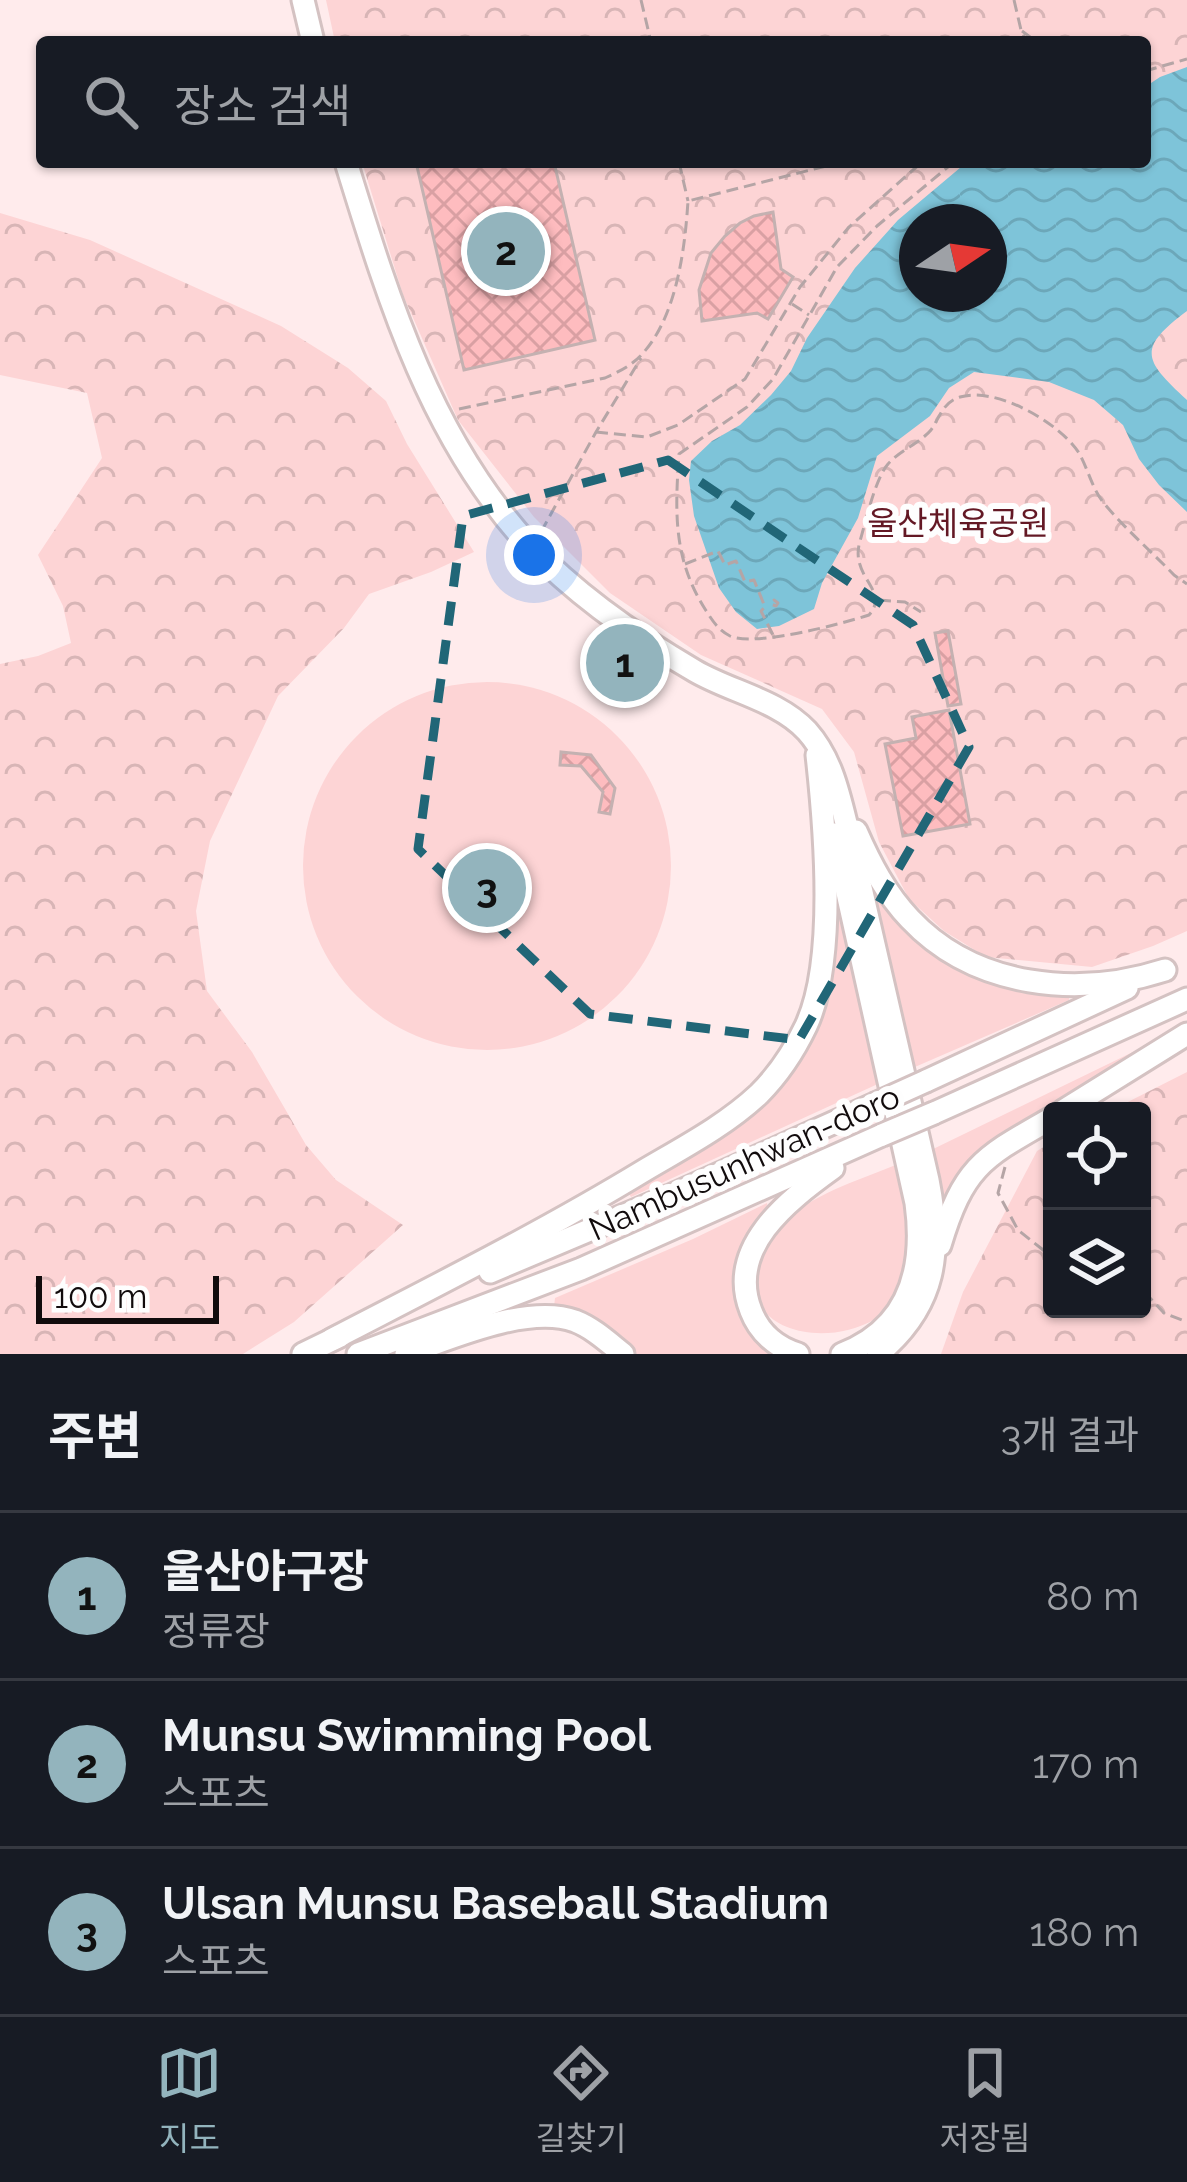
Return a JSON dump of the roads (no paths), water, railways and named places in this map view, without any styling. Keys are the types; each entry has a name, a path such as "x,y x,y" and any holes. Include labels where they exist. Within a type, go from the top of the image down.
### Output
{"main road":[{"path":"303,0 312,36"},
{"path":"348,168 418,372 448,436 507,520 563,578 616,620 696,672 793,718 824,754 863,847 910,920 956,956 991,972 1053,984 1112,983 1176,971 1187,960"},
{"path":"331,1340 600,1197 715,1127 758,1095 777,1073 807,1024 823,965 824,838 813,742"},
{"path":"813,742 919,1223 918,1259 904,1302 865,1350"},
{"path":"834,778 932,1201 935,1240 930,1280"},
{"name":"Nambusunhwan-doro","path":"303,1354 1176,971"},
{"name":"Nambusunhwan-doro","path":"358,1354 581,1269 1187,999"},
{"path":"934,1113 1187,1010"},
{"path":"1077,1102 1187,1034"},
{"path":"842,1354 865,1350 915,1315 954,1204 969,1177 996,1150 1043,1123"},
{"path":"797,1354 775,1343 754,1320 745,1288 753,1248 769,1222 794,1197 882,1136"},
{"path":"406,1354 501,1324 553,1316 587,1326 623,1354"}],"water":[{"path":"1187,67 1187,311 1159,335 1152,355 1162,375 1187,400 1187,512 1139,459 1123,425 1094,400 1049,382 974,372 949,388 930,416 877,456 858,518 822,583 814,609 779,626 757,629 736,612 719,588 694,516 691,461 771,395 855,268 898,220 899,312 1007,312 1007,204 917,204 960,168 1151,168 1151,83"}],"place":[{"name":"Munsu Swimming Pool","path":"506,251"},
{"name":"울산야구장","path":"625,663"},
{"name":"Ulsan Munsu Baseball Stadium","path":"487,888"}],"park label":[{"name":"울산체육공원","path":"958,523"}]}
